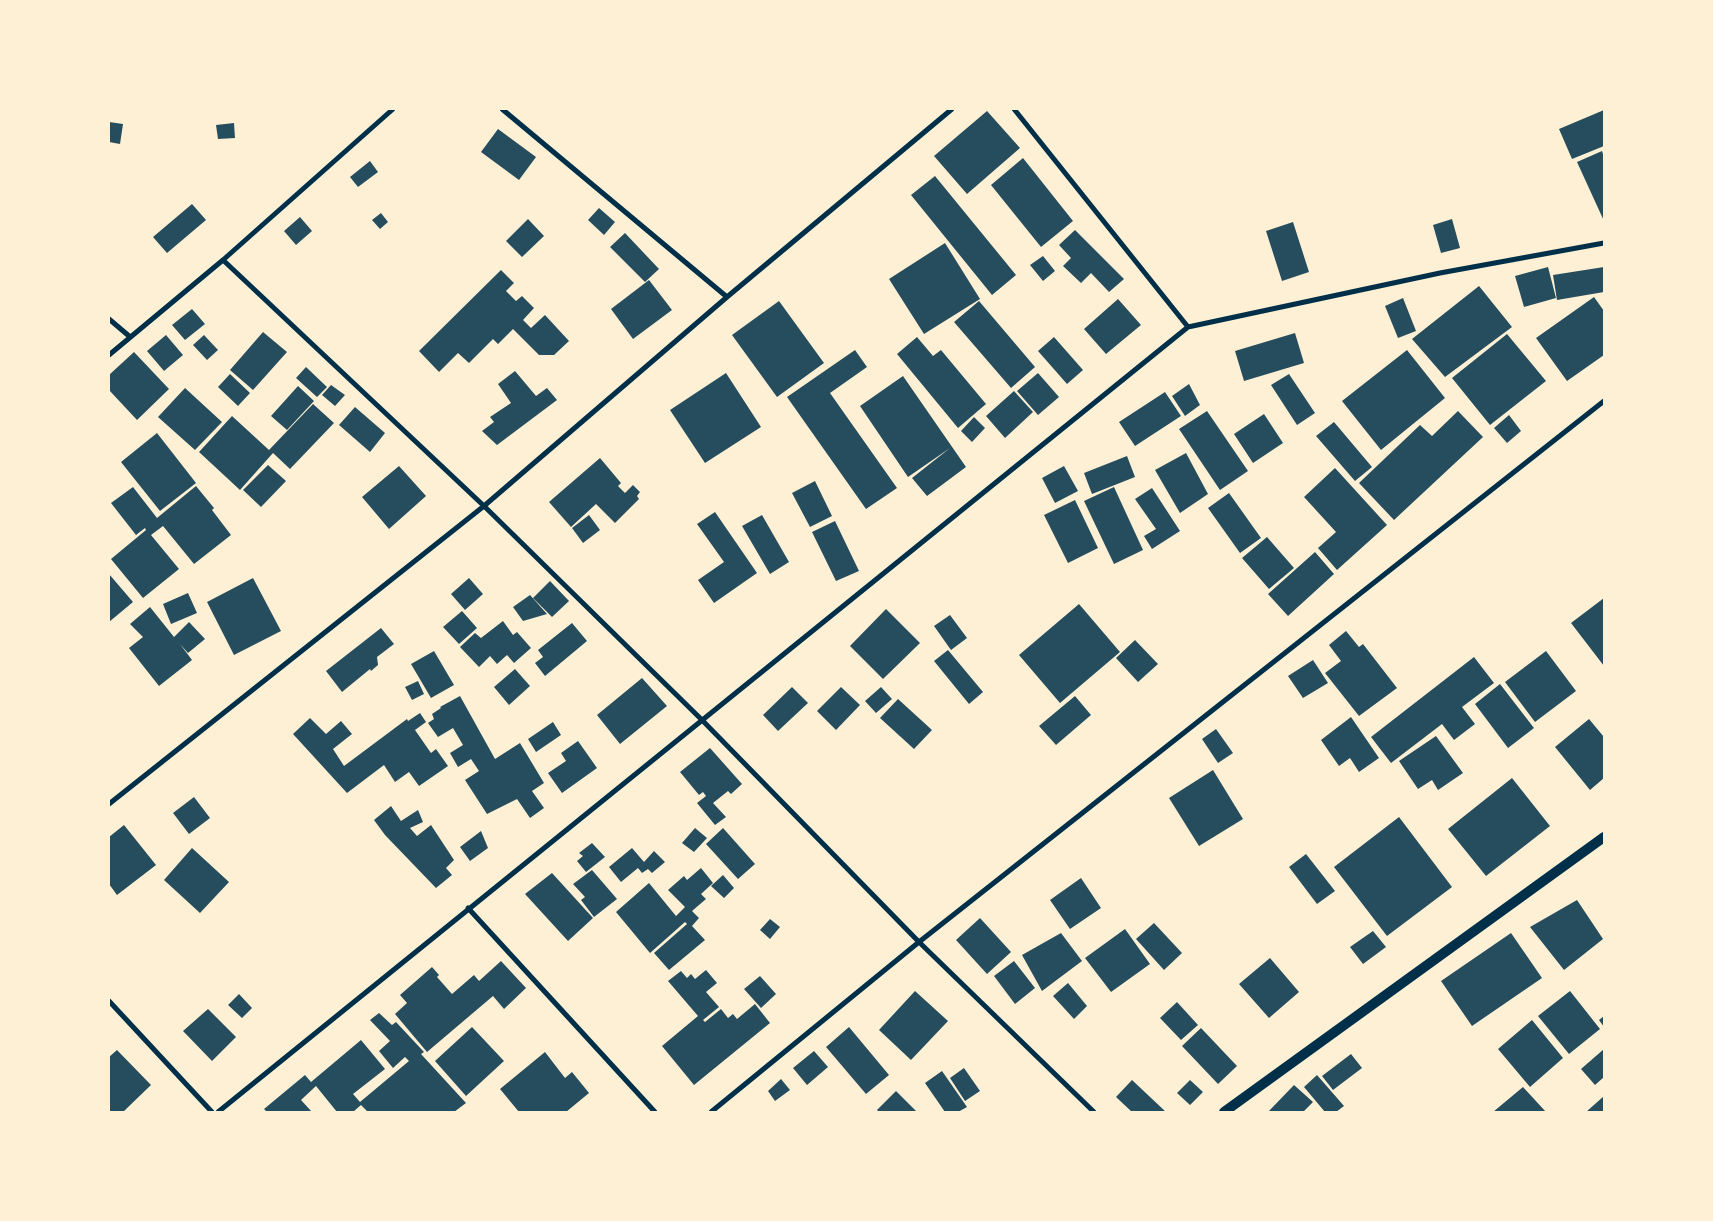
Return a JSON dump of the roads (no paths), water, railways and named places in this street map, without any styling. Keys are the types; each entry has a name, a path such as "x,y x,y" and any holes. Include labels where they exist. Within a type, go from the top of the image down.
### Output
{"main road":[{"path":"1224,1112 1604,837"}],"street":[{"path":"109,355 129,336 223,260 393,109"},
{"path":"502,109 727,297"},
{"path":"109,804 484,506 727,297 952,109"},
{"path":"1014,109 1188,327"},
{"path":"218,1112 1188,327 1440,273 1604,243"},
{"path":"223,260 484,506 701,720 919,942 1094,1112"},
{"path":"109,319 129,336"},
{"path":"711,1112 919,942 1604,401"},
{"path":"468,908 655,1112"},
{"path":"109,1001 212,1112"}]}
